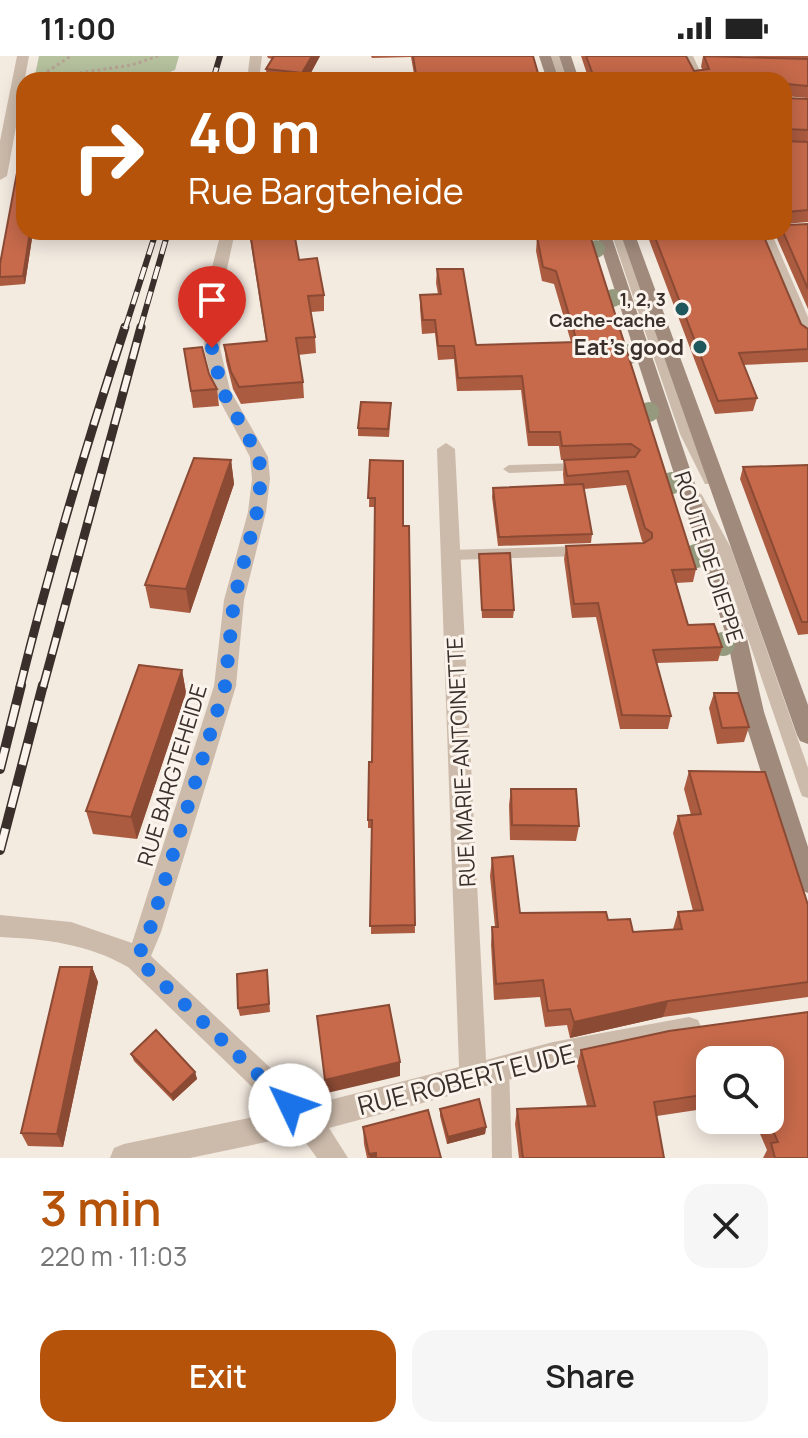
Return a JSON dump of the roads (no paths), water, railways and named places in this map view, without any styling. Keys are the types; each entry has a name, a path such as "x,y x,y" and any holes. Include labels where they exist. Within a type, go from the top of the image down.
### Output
{"main road":[{"name":"ROUTE DE DIEPPE","path":"606,240 737,638 753,712 808,883"},
{"name":"ROUTE DE DIEPPE","path":"630,240 808,735"}],"street":[{"path":"0,176 16,93"},
{"name":"RUE BARGTEHEIDE","path":"137,959 149,932 225,686 234,600 261,479 259,457 222,390 212,348 215,287 226,240"},
{"path":"767,240 808,336"},
{"name":"RUE MARIE-ANTOINETTE","path":"446,449 473,1075"},
{"path":"0,926 48,928 103,941 137,959 306,1120 334,1158"},
{"name":"RUE ROBERT EUDE","path":"124,1158 306,1120 473,1075 647,1036 709,1026"}],"lane":[{"path":"688,59 704,62"},
{"path":"619,240 686,434 729,516"},
{"path":"678,463 724,548 808,791"},
{"path":"509,469 599,466"},
{"path":"451,555 594,550"},
{"path":"500,1069 502,1158"}],"railway":[{"path":"215,72 220,56"},
{"path":"125,329 153,240"},
{"path":"140,329 166,240"},
{"path":"20,687 69,506 125,327"},
{"path":"43,687 141,327"},
{"path":"0,769 21,685"},
{"path":"0,850 43,685"}],"place":[{"name":"1, 2, 3 Cache-cache","path":"682,309"},
{"name":"Eat's good","path":"700,347"}]}
